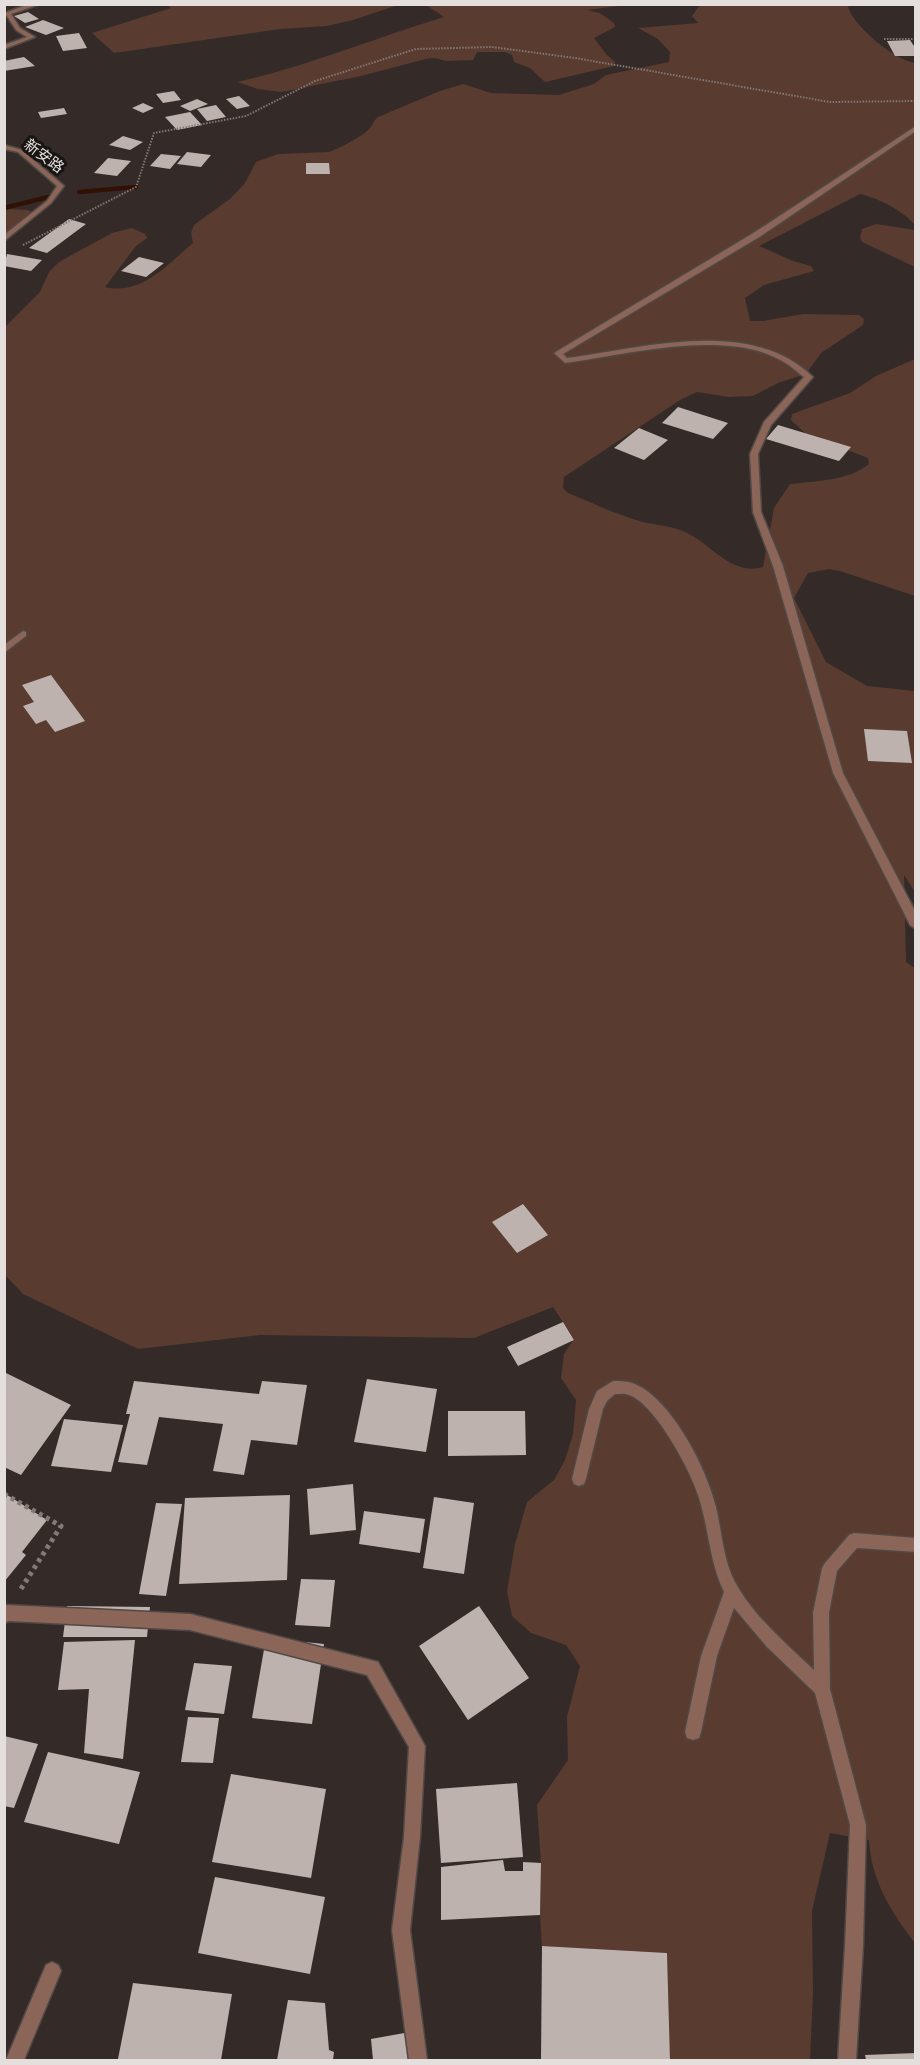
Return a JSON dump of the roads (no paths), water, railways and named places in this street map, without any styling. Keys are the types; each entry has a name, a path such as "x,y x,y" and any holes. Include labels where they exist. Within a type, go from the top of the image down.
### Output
{"street":[{"path":"4,47 32,37 18,29 9,13 37,4"},
{"path":"915,128 758,234 558,354 565,361 691,342 739,345 795,362 809,377 767,424 754,454 757,512 778,566 838,773 915,925"},
{"name":"新安路","path":"4,147 21,151 61,186 49,202 4,239"},
{"path":"4,650 23,634"},
{"path":"579,1479 596,1409 602,1396 613,1387 632,1389 657,1410 684,1446 706,1495 722,1573 732,1592 760,1628 822,1689"},
{"path":"847,2061 858,1825 822,1689 821,1613 830,1568 854,1540 915,1545"},
{"path":"693,1732 709,1656 732,1592"},
{"path":"5,1614 190,1622 372,1668 417,1746 412,1837 401,1930 418,2061"},
{"path":"15,2061 52,1971"}],"waterway":[{"path":"79,192 136,187"},
{"path":"4,208 52,196"}]}
